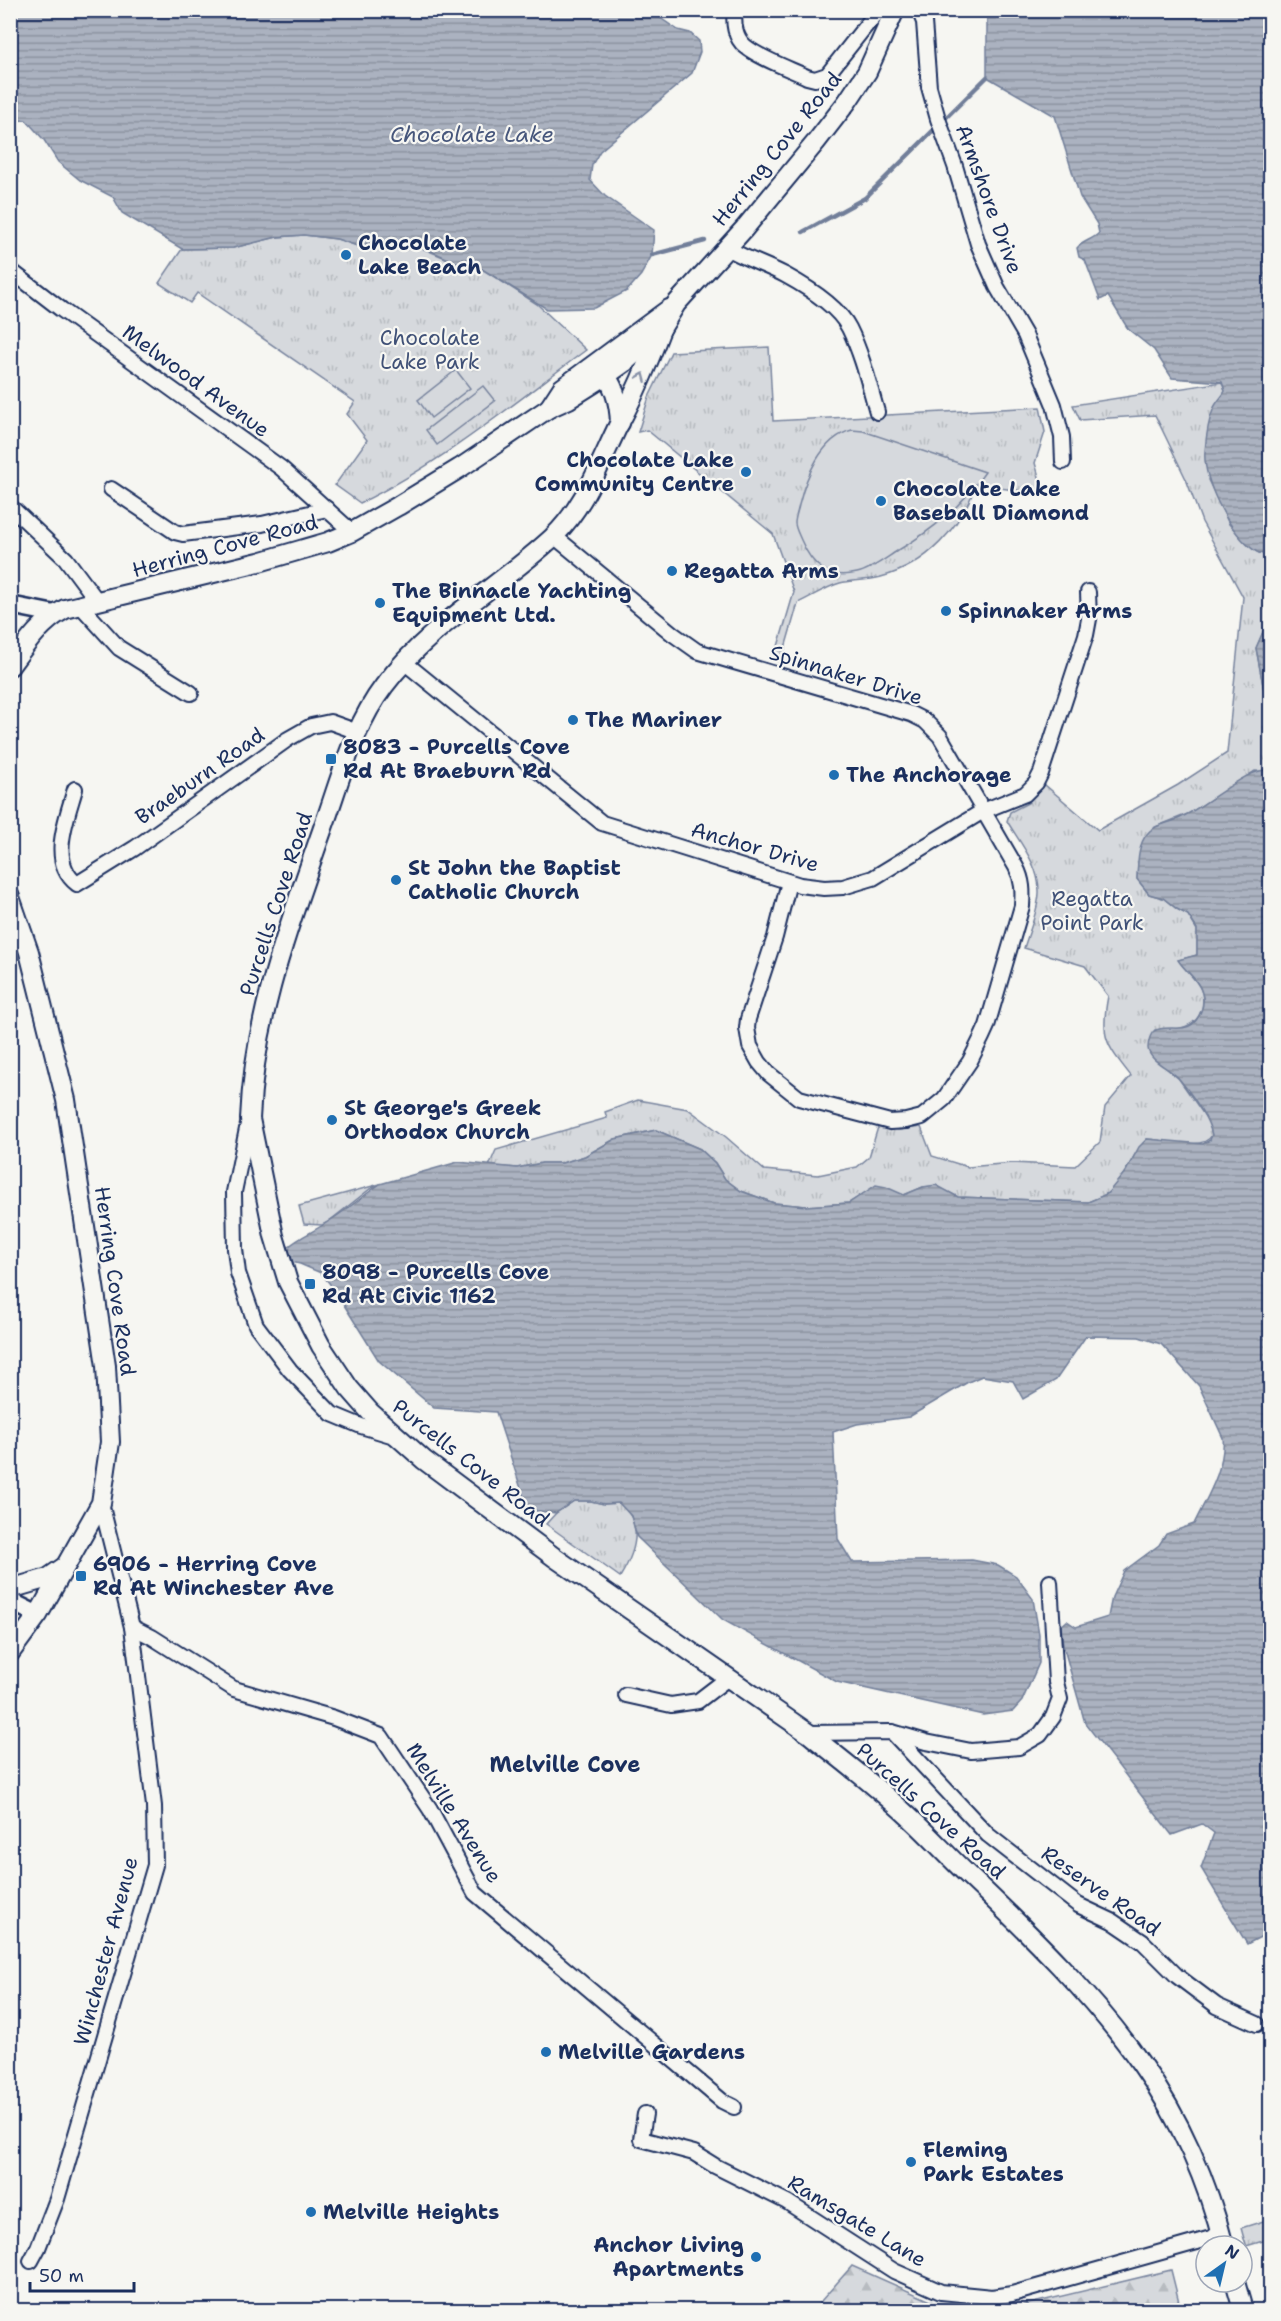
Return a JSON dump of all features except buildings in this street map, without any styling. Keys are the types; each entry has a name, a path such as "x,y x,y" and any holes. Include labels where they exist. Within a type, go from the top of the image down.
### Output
{"main road":[{"name":"Herring Cove Road","path":"10,666 33,634 55,614 65,609 301,552 352,532 460,468 549,408 562,388 602,369 661,329 676,304 787,178 847,102 871,63 896,10"},
{"name":"Herring Cove Road","path":"602,369 648,323 676,304"},
{"name":"Purcells Cove Road","path":"661,329 629,408 576,509 554,536 456,614 404,662 382,687 358,732 305,875 269,987 250,1095 249,1119 265,1185 274,1236 288,1282 321,1346 370,1412 395,1436 554,1557 808,1733 846,1762 907,1815 1024,1928 1112,2026 1143,2065 1175,2120 1200,2175 1221,2234"},
{"path":"602,369 618,397 620,423"},
{"name":"Herring Cove Road","path":"10,897 29,952 66,1100 106,1366 110,1442 101,1503 38,1615 10,1653"},
{"path":"10,1589 48,1578 66,1566"},
{"path":"1239,2294 1244,2310"}],"street":[{"path":"735,10 734,22 737,35 744,46 815,79 827,75 880,10"},
{"name":"Armshore Drive","path":"919,10 924,22 929,87 978,244 997,287 1025,334 1054,405 1062,437 1063,462"},
{"path":"727,248 748,260 784,274 809,289 824,300 848,326 877,412"},
{"name":"Melwood Avenue","path":"10,270 271,461 352,532"},
{"path":"111,489 175,532 183,534 262,524 327,509"},
{"path":"10,506 66,559 90,604 119,648 191,693"},
{"name":"Spinnaker Drive","path":"554,536 697,651 911,714 925,721 940,736 1018,872 1022,886 1022,906 987,1026 970,1062 944,1099 930,1112 916,1119 890,1122 799,1098 769,1074 755,1056 747,1028 748,1019 775,937 789,882"},
{"name":"Anchor Drive","path":"404,662 602,823 615,829 789,882 824,888 867,881 983,811 1025,794 1031,789 1039,777 1086,635 1089,619 1088,592"},
{"path":"10,605 55,614"},
{"name":"Braeburn Road","path":"75,789 60,852 74,882 78,884 135,848 288,739 311,726 330,722 358,732"},
{"path":"249,1119 234,1192 235,1249 238,1274 256,1324 290,1370 332,1414 395,1436"},
{"name":"Winchester Avenue","path":"31,2261 57,2199 155,1865 154,1806 132,1627 101,1503"},
{"path":"808,1733 892,1732 971,1751 1019,1747 1040,1736 1053,1717 1060,1699 1056,1682 1050,1582"},
{"path":"10,1601 38,1615"},
{"name":"Melville Avenue","path":"132,1627 234,1689 334,1718 381,1736 430,1809 476,1893 722,2102 734,2107"},
{"path":"626,1695 671,1705 698,1701 728,1678"},
{"name":"Reserve Road","path":"892,1732 988,1836 1078,1905 1112,1921 1143,1942 1177,1976 1217,2006 1257,2024"},
{"name":"Ramsgate Lane","path":"645,2114 640,2139 694,2153 787,2202 894,2271 941,2292 992,2297 1012,2294 1194,2247"}],"green space":[{"name":"Chocolate Lake Park","path":"304,235 337,239 358,246 392,244 417,246 455,262 482,269 537,304 586,350 504,412 420,470 360,503 335,485 367,440 347,414 355,402 197,293 190,303 159,283 182,249 233,248 277,237"},
{"path":"769,347 773,421 1040,407 1045,432 1035,463 1042,487 1031,492 976,485 961,516 951,530 940,543 913,564 881,577 835,585 798,603 781,662 774,660 794,592 773,534 647,430 638,432 649,397 671,352"},
{"path":"456,370 470,388 431,418 418,400"},
{"name":"Regatta Point Park","path":"1222,382 1225,391 1208,480 1229,524 1249,546 1259,553 1270,555 1270,616 1256,648 1270,722 1270,772 1255,771 1190,813 1155,827 1138,862 1137,879 1149,894 1163,898 1188,915 1197,930 1197,955 1179,960 1201,990 1202,1009 1199,1016 1189,1025 1176,1029 1155,1030 1153,1057 1179,1079 1209,1122 1212,1135 1207,1140 1192,1144 1147,1139 1113,1189 1088,1202 958,1197 936,1186 923,1187 904,1195 876,1186 849,1203 806,1206 774,1203 741,1191 725,1179 715,1163 700,1149 656,1130 615,1139 585,1156 562,1163 542,1163 517,1168 489,1166 496,1150 607,1118 605,1112 638,1100 688,1109 726,1137 764,1170 818,1175 857,1167 869,1157 878,1127 899,1130 921,1127 932,1156 968,1167 1012,1163 1075,1166 1100,1142 1105,1107 1131,1076 1107,1040 1105,1022 1108,996 1085,966 1024,948 1037,907 1038,883 1033,864 1007,821 1010,812 1028,803 1045,785 1098,830 1178,785 1227,753 1243,597 1202,522 1186,479 1155,415 1080,420 1073,405"},
{"path":"483,386 495,401 437,445 426,430"},
{"name":"Chocolate Lake Baseball Diamond","path":"852,430 863,431 985,472 956,507 923,534 878,564 847,575 829,572 816,564 805,549 797,532 795,521 802,494 816,460 832,441"},
{"path":"380,1184 370,1189 328,1222 322,1225 304,1224 299,1206"},
{"path":"574,1501 619,1503 627,1511 635,1529 635,1538 630,1558 620,1577 546,1524 556,1513"},
{"path":"1270,2219 1270,2239 1254,2244 1254,2234 1243,2234 1241,2228"},
{"path":"852,2266 951,2310 813,2310"},
{"path":"1171,2270 1181,2310 1004,2310"}],"water":[{"name":"Chocolate Lake","path":"10,11 650,11 678,30 690,33 699,41 700,52 692,73 600,151 592,165 590,180 605,196 654,230 652,255 641,275 627,291 594,308 547,309 482,269 455,262 429,250 410,245 357,246 337,239 304,235 277,237 233,248 182,249 122,213 113,197 80,180 58,162 44,140 26,120 11,121"},
{"path":"987,11 1270,11 1270,555 1257,552 1237,534 1220,507 1208,477 1205,463 1207,435 1214,407 1225,391 1222,382 1172,378 1154,350 1128,329 1108,296 1100,300 1085,260 1079,257 1077,248 1099,233 1097,224 1080,197 1055,116 987,77"},
{"path":"1270,616 1270,722 1256,648"},
{"path":"1264,770 1270,772 1270,1932 1247,1944 1201,1868 1214,1833 1202,1824 1172,1835 1085,1723 1063,1645 1061,1626 1067,1621 1076,1627 1108,1617 1112,1597 1124,1571 1159,1545 1166,1534 1194,1524 1218,1471 1223,1438 1199,1386 1161,1344 1139,1337 1086,1336 1056,1380 1023,1399 1013,1381 982,1376 909,1417 857,1424 833,1432 838,1539 852,1562 972,1560 998,1565 1016,1576 1033,1599 1039,1634 1039,1663 1022,1701 1013,1711 983,1715 837,1682 723,1620 637,1537 631,1516 619,1503 574,1501 556,1513 528,1510 496,1412 434,1408 379,1361 334,1289 321,1273 287,1261 288,1247 336,1217 380,1184 458,1162 517,1168 542,1163 562,1163 585,1156 615,1139 656,1130 700,1149 715,1163 725,1179 741,1191 774,1203 806,1206 849,1203 876,1185 904,1195 923,1187 936,1185 958,1197 1088,1202 1107,1194 1126,1171 1139,1147 1147,1139 1203,1144 1210,1140 1212,1135 1203,1113 1190,1092 1176,1076 1149,1053 1151,1034 1154,1031 1192,1025 1201,1011 1203,1000 1198,984 1178,960 1197,955 1197,929 1188,915 1163,898 1149,894 1137,879 1141,844 1154,828 1190,813 1233,784"}],"waterway":[{"path":"803,232 865,198 987,77"},
{"path":"652,255 705,241"}],"place":[{"name":"Chocolate Lake Beach","path":"346,255"},
{"name":"Chocolate Lake Community Centre","path":"746,472"},
{"name":"Chocolate Lake Baseball Diamond","path":"881,501"},
{"name":"Regatta Arms","path":"672,571"},
{"name":"The Binnacle Yachting Equipment Ltd.","path":"380,603"},
{"name":"Spinnaker Arms","path":"946,611"},
{"name":"The Mariner","path":"573,720"},
{"name":"8083 - Purcells Cove Rd At Braeburn Rd","path":"331,759"},
{"name":"The Anchorage","path":"834,775"},
{"name":"St John the Baptist Catholic Church","path":"396,880"},
{"name":"St George's Greek Orthodox Church","path":"332,1120"},
{"name":"8098 - Purcells Cove Rd At Civic 1162","path":"310,1284"},
{"name":"6906 - Herring Cove Rd At Winchester Ave","path":"81,1576"},
{"name":"Melville Gardens","path":"546,2052"},
{"name":"Fleming Park Estates","path":"911,2162"},
{"name":"Melville Heights","path":"311,2212"},
{"name":"Anchor Living Apartments","path":"756,2257"}],"district":[{"name":"Melville Cove","path":"565,1764"}]}
